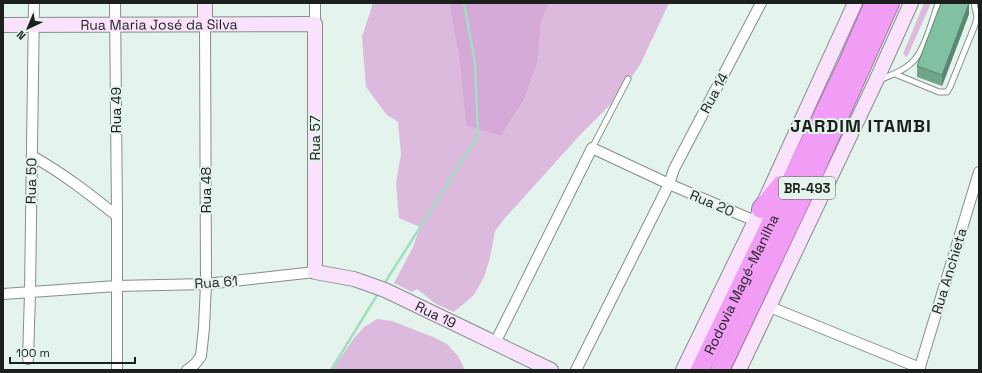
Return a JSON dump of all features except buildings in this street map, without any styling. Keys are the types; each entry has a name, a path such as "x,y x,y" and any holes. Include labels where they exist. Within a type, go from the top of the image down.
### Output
{"highway":[{"name":"Rodovia Magé-Manilha","path":"700,370 847,65 874,3"},
{"name":"Rodovia Magé-Manilha","path":"720,370 810,182 890,3"},
{"path":"758,215 801,159"}],"street":[{"name":"Rua 50","path":"28,359 34,3"},
{"name":"Rua 49","path":"115,3 117,216"},
{"name":"Rua 48","path":"187,370 195,364 201,356 204,328 206,284 206,3"},
{"name":"Rua 57","path":"315,3 315,272"},
{"name":"Rua 14","path":"669,184 674,169 761,3"},
{"path":"683,370 758,215 855,3"},
{"name":"BR-493","path":"739,370 876,81 911,3"},
{"name":"Rua Maria José da Silva","path":"3,25 315,24"},
{"name":"Rua 20","path":"592,148 669,184 758,215"},
{"path":"495,343 592,148"},
{"path":"32,156 86,190 117,216 117,370"},
{"name":"Rua Anchieta","path":"919,369 979,172"},
{"path":"576,370 669,184"},
{"name":"Rua 61","path":"3,294 116,286 206,284 315,272"},
{"name":"Rua 19","path":"315,272 354,279 385,290 551,370"},
{"path":"770,307 919,369"}],"lane":[{"path":"876,81 902,70 916,58 926,39 938,3"},
{"path":"895,74 939,92 947,92 975,25 977,17 974,3"},
{"path":"592,148 628,79"}],"shaded area":[{"path":"373,3 449,3 459,58 466,124 501,136 525,98 538,61 541,23 549,3 669,3 640,65 616,99 581,134 495,231 490,258 484,277 474,295 454,312 436,304 417,289 412,292 394,283 413,247 420,227 399,218 396,183 401,154 398,122 386,114 366,87 362,37"},
{"path":"449,3 549,3 541,23 538,61 525,98 501,136 466,125 459,58"},
{"path":"924,3 931,3 906,57 903,54"},
{"path":"377,319 392,321 447,344 458,356 465,370 332,370 354,338 364,327"}],"waterway":[{"path":"384,284 478,136 475,63 464,3"},
{"path":"331,370 379,292"}],"district":[{"name":"JARDIM ITAMBI","path":"861,126"}]}
